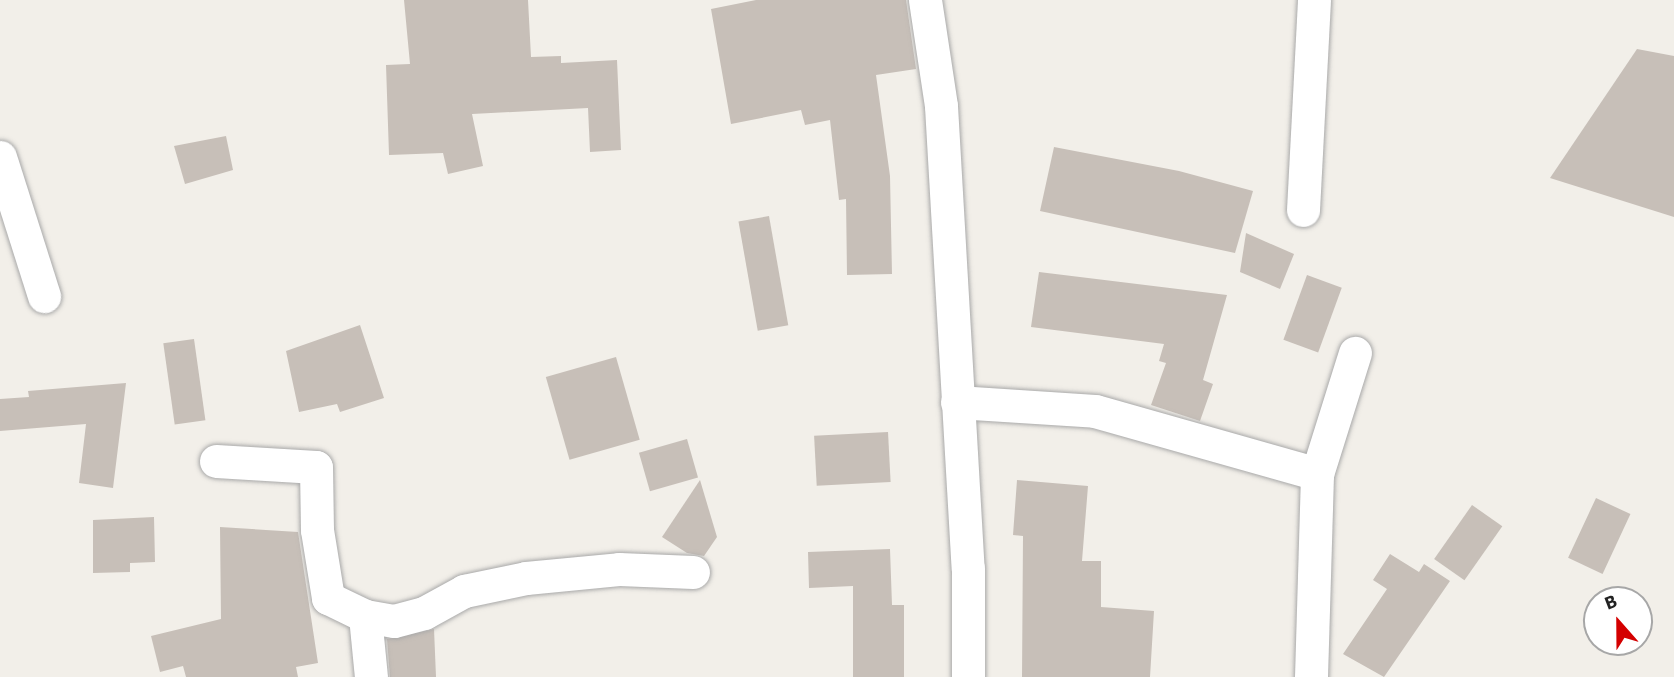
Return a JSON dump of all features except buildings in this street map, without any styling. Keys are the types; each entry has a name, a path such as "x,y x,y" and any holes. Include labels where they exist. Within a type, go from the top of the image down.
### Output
{"street":[{"path":"925,0 941,106 968,568 968,677"},
{"path":"1303,210 1314,0"},
{"path":"0,157 44,296"},
{"path":"1311,677 1317,474 1355,353"},
{"path":"957,402 1095,411 1317,474"},
{"path":"216,461 316,467 317,530 328,598 365,616 394,621 424,613 464,591 526,578 619,569 693,572"},
{"path":"365,616 371,677"}]}
